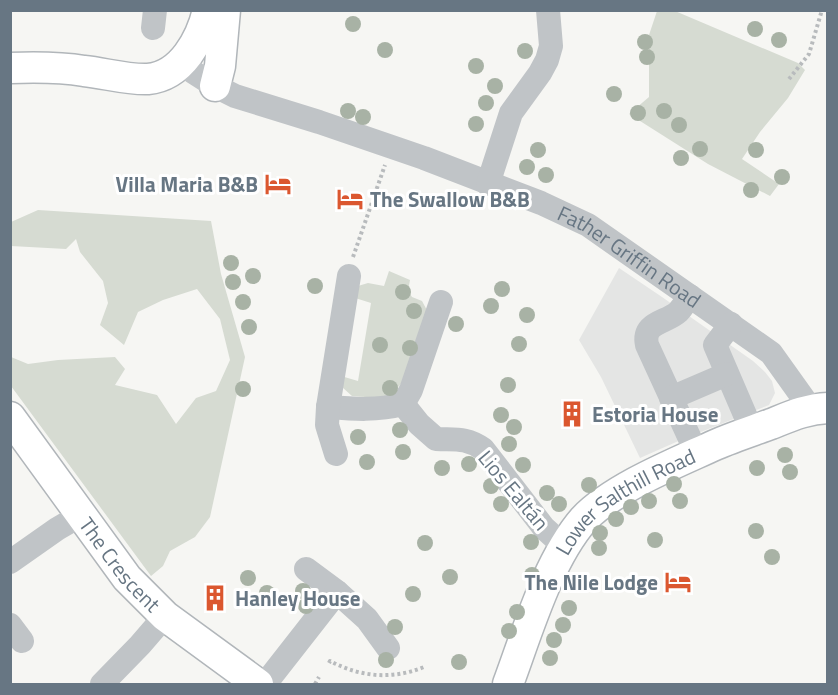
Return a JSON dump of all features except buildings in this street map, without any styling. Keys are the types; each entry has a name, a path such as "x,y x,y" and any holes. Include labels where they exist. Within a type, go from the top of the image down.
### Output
{"main road":[{"path":"10,68 70,69 137,79 160,76 174,69 194,46 202,31 208,10"},
{"path":"215,86 220,66 225,10"},
{"name":"Lower Salthill Road","path":"506,680 553,567 585,518 604,502 646,477 752,431 819,408"},
{"name":"The Crescent","path":"10,417 127,578 165,616 258,684"}],"street":[{"path":"488,184 511,113 535,81 547,60 550,46 548,10"},
{"name":"Father Griffin Road","path":"184,59 193,72 235,96 391,147 541,203 588,225 771,353 819,408"},
{"path":"336,454 327,424 328,407 349,276"},
{"path":"690,296 677,313 656,324 645,338 697,454"},
{"path":"328,407 365,410 403,404 411,390 441,302"},
{"path":"731,324 715,345 752,431"},
{"path":"671,398 727,374"},
{"name":"Lios Ealtán","path":"403,404 419,424 436,439 473,442 483,449 544,528 565,547"},
{"path":"10,562 81,515"},
{"path":"306,569 337,592 367,619 388,648"},
{"path":"265,684 337,592"},
{"path":"102,684 165,616"}],"path":[{"path":"789,79 809,54 822,10"},
{"path":"349,276 391,147"},
{"path":"329,663 330,661 345,669 377,676 403,674 424,667"},
{"path":"315,684 320,677"}],"shaded area":[{"path":"657,11 675,11 798,63 805,70 788,98 760,132 742,159 779,184 770,196 708,164 629,114 649,97 649,35"},
{"path":"38,210 211,221 221,274 245,357 210,517 195,537 170,551 163,566 151,576 11,386 11,357 28,364 115,357 125,369 115,385 157,395 176,424 196,398 216,391 230,360 220,319 197,289 163,300 138,312 124,345 100,325 108,303 103,281 80,252 76,239 66,249 11,246 11,222"},
{"path":"619,268 753,361 772,381 775,393 769,405 640,458 601,377 579,340"},
{"path":"389,271 410,280 408,291 412,297 422,301 429,314 402,383 390,395 377,398 352,396 342,387 341,376 358,381 371,303 352,297 358,286 368,283 384,286"}],"place":[{"name":"Villa Maria B&B","path":"278,184"},
{"name":"The Swallow B&B","path":"350,199"},
{"name":"Estoria House","path":"572,414"},
{"name":"The Nile Lodge","path":"678,582"},
{"name":"Hanley House","path":"215,598"}]}
